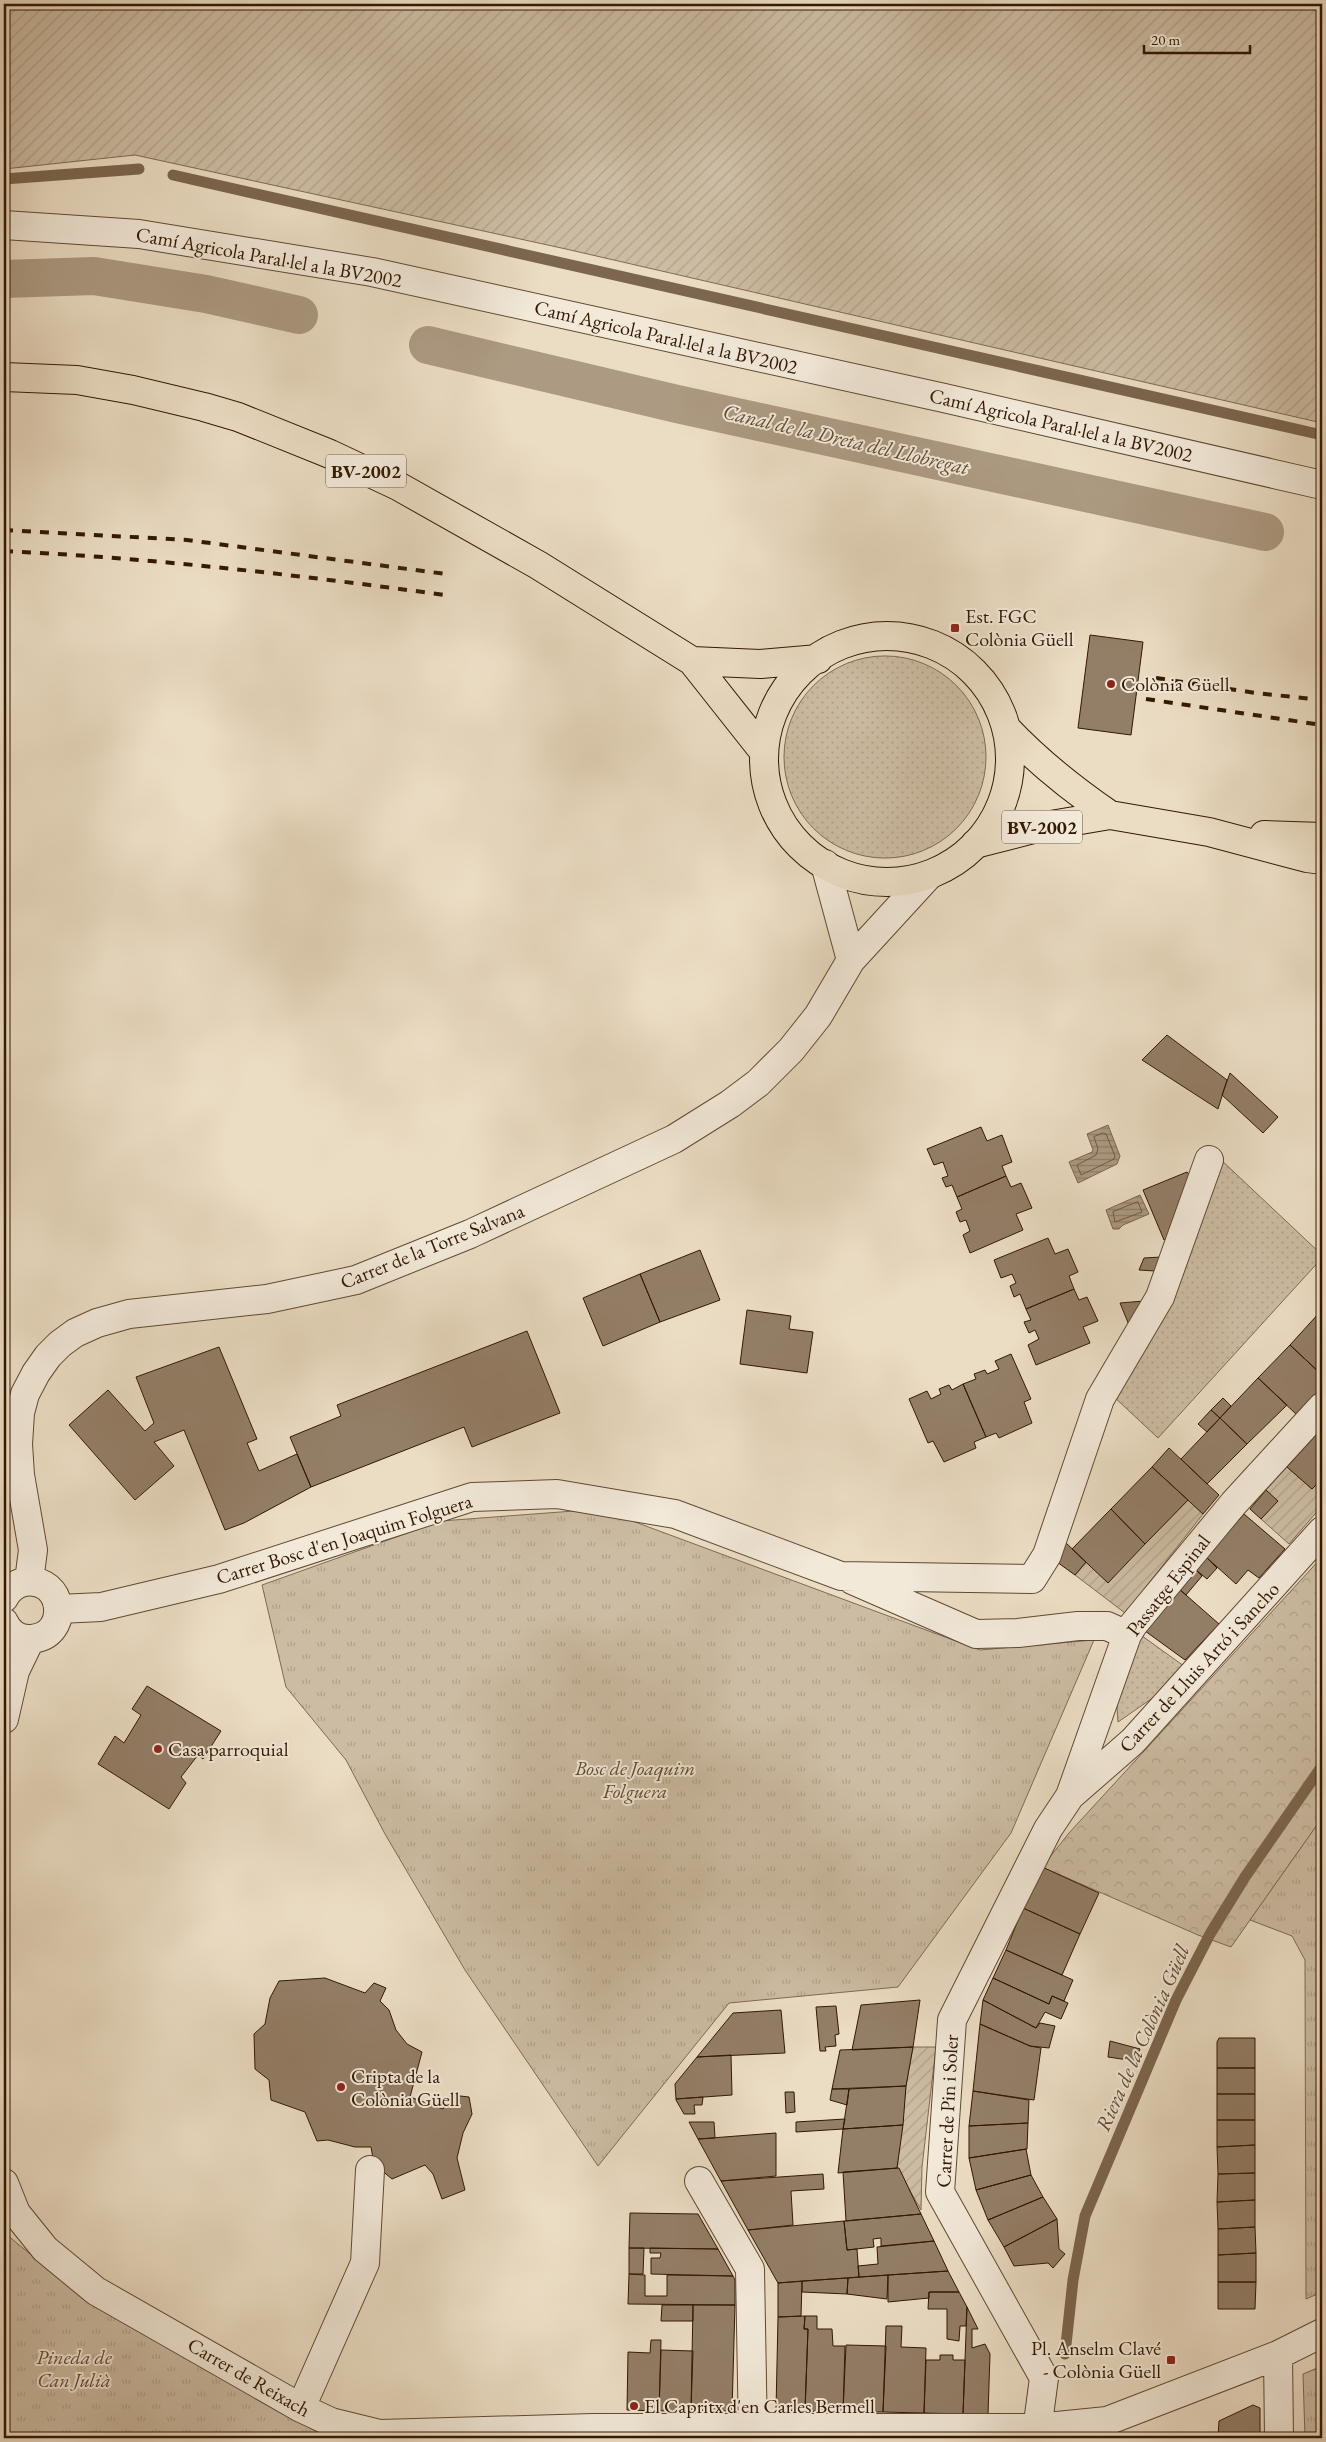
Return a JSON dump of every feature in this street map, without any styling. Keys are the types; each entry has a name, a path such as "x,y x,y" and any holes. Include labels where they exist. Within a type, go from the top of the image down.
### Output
{"main road":[{"name":"BV-2002","path":"4,377 77,380 133,390 238,417 330,454 398,486 538,565 692,660 764,752"},
{"name":"BV-2002","path":"882,635 906,637 930,643 950,652 971,669 989,689 1000,710 1006,728 1009,751 1009,777 992,822 975,844 954,862 929,875 907,881 867,881 845,876 825,864 793,836 781,820 771,799 764,752 768,725 777,702 803,669 818,659 852,642 882,635"},
{"name":"BV-2002","path":"692,660 760,664 818,659"},
{"name":"BV-2002","path":"1006,728 1029,753 1060,780 1110,815"},
{"name":"BV-2002","path":"975,844 1045,826 1110,815 1209,832 1307,858 1322,860"},
{"name":"BV-2002","path":"1209,832 1322,837"}],"street":[{"name":"Camí Agricola Paral·lel a la BV2002","path":"4,225 139,234 372,272 925,394 1322,485"},
{"path":"825,864 851,960"},
{"name":"Carrer de la Torre Salvana","path":"29,1581 33,1550 20,1475 18,1444 20,1413 25,1394 36,1373 48,1356 60,1344 75,1333 96,1323 129,1314 267,1299 356,1280 470,1234 666,1142 730,1104 758,1083 791,1050 818,1016 851,960 929,875"},
{"name":"Carrer Bosc d'en Joaquim Folguera","path":"60,1609 101,1606 219,1579 472,1497 557,1494 675,1514 841,1576 1032,1579 1047,1555 1100,1398 1160,1297 1209,1160"},
{"name":"Passatge Espinal","path":"1070,1796 1127,1635 1234,1503 1322,1407"},
{"name":"Carrer de Lluis Artó i Sancho","path":"1070,1796 1134,1741 1322,1531"},
{"path":"841,1576 976,1634 1107,1626 1127,1635"},
{"path":"4,1598 12,1587 29,1581 46,1586 58,1600 60,1609 54,1627 40,1638 30,1640 13,1635 4,1622"},
{"path":"4,1720 15,1671 30,1640"},
{"name":"Carrer de Pin i Soler","path":"1036,2433 1044,2378 940,2192 952,2020 1048,1829 1070,1796"},
{"path":"307,2394 365,2263 370,2170"},
{"path":"698,2181 750,2269 753,2433"},
{"name":"Carrer de Reixach","path":"4,2183 16,2214 45,2249 96,2291 280,2398 331,2422 380,2434 593,2428 753,2433 1036,2433 1107,2422 1278,2355 1322,2333"},
{"path":"1278,2355 1279,2438"}],"green space":[{"path":"4,4 1322,4 1322,423 566,249 135,155 4,169"},
{"path":"875,656 895,656 924,663 957,685 979,718 986,747 986,767 979,796 957,829 924,851 895,858 875,858 846,851 813,829 791,796 784,767 784,747 791,718 813,685 846,663"},
{"path":"1218,1157 1322,1255 1322,1258 1158,1438 1112,1395"},
{"path":"1287,1467 1312,1489 1322,1479 1322,1506 1289,1544 1261,1519 1277,1501 1266,1490"},
{"path":"1188,1500 1203,1514 1145,1588 1129,1616 1075,1575 1086,1562 1145,1544"},
{"name":"Bosc de Joaquim Folguera","path":"587,1510 627,1519 980,1650 1094,1640 1011,1833 898,1987 729,2003 598,2166 465,1970 385,1834 346,1760 286,1687 262,1585 441,1521"},
{"path":"1322,1557 1322,1818 1231,1947 1198,1935 1042,1867 1069,1833"},
{"path":"1138,1633 1188,1669 1180,1679 1118,1722 1116,1694"},
{"path":"1322,1818 1322,2292 1306,2299 1305,1960 1292,1936 1250,1920"},
{"path":"913,2047 936,2047 922,2167 921,2210 897,2168 906,2086"},
{"name":"Pineda de Can Julià","path":"4,2227 7,2235 74,2290 327,2438 4,2438"},
{"path":"1322,2366 1322,2438 1305,2438 1303,2374"}],"water":[{"path":"1108,1125 1120,1156 1117,1164 1078,1183 1069,1162 1092,1152 1087,1134"},
{"path":"1140,1195 1149,1214 1123,1225 1119,1229 1113,1229 1106,1210"}],"building":[{"name":"Colònia Güell","path":"1090,635 1143,642 1131,735 1078,728"},
{"path":"1167,1035 1227,1080 1218,1109 1142,1060"},
{"path":"1230,1073 1278,1117 1263,1133 1222,1095"},
{"path":"981,1127 987,1141 1002,1135 1012,1162 1002,1166 1006,1176 957,1197 952,1185 946,1187 942,1178 948,1176 943,1162 934,1165 927,1149"},
{"path":"1187,1172 1192,1178 1169,1237 1164,1240 1143,1190"},
{"path":"1006,1176 1011,1187 1021,1183 1032,1208 1016,1214 1023,1230 970,1253 963,1235 970,1231 966,1220 960,1222 956,1212 962,1209 957,1197"},
{"path":"1048,1238 1055,1254 1068,1249 1078,1272 1069,1276 1074,1289 1026,1309 1020,1294 1014,1297 1010,1286 1016,1283 1012,1274 1001,1278 994,1260"},
{"path":"700,1250 720,1300 660,1322 640,1274"},
{"path":"1161,1257 1155,1271 1139,1270 1144,1258"},
{"path":"640,1274 660,1322 603,1346 583,1298"},
{"path":"1074,1289 1079,1300 1087,1297 1098,1321 1083,1327 1090,1343 1036,1365 1028,1345 1039,1339 1035,1330 1029,1333 1024,1322 1031,1320 1026,1309"},
{"path":"1144,1301 1131,1330 1120,1303"},
{"path":"747,1310 791,1316 789,1329 813,1332 807,1373 740,1364"},
{"path":"1320,1312 1322,1315 1322,1375 1290,1345"},
{"path":"527,1331 560,1413 472,1447 464,1427 311,1487 290,1437 341,1416 337,1405"},
{"path":"1290,1345 1322,1375 1322,1388 1297,1415 1258,1378"},
{"path":"219,1347 257,1439 247,1443 259,1471 297,1454 311,1487 244,1523 225,1530 184,1430 154,1442 174,1466 135,1500 69,1425 108,1390 145,1431 154,1423 136,1377"},
{"path":"1011,1354 1031,1399 1024,1402 1032,1423 999,1438 996,1433 986,1437 963,1384 976,1379 974,1374 985,1370 987,1374 999,1369 995,1361"},
{"path":"1258,1378 1287,1405 1247,1444 1220,1418"},
{"path":"963,1384 986,1437 974,1442 976,1448 944,1462 933,1441 928,1443 909,1399 927,1391 931,1399 941,1394 939,1389 949,1385 952,1390"},
{"path":"1223,1398 1231,1406 1220,1418 1211,1410"},
{"path":"1211,1410 1220,1418 1207,1432 1198,1424"},
{"path":"1220,1418 1247,1444 1207,1484 1181,1459"},
{"path":"1322,1428 1322,1479 1312,1489 1287,1467"},
{"path":"1169,1448 1219,1495 1203,1514 1152,1467"},
{"path":"1152,1467 1188,1500 1145,1544 1111,1509"},
{"path":"1266,1490 1278,1501 1261,1519 1250,1509"},
{"path":"1111,1509 1145,1544 1108,1583 1072,1549"},
{"path":"1244,1514 1285,1549 1259,1578 1248,1570 1236,1584 1206,1557"},
{"path":"1064,1541 1086,1562 1075,1575 1057,1562"},
{"path":"1206,1557 1217,1568 1207,1579 1195,1569"},
{"path":"1195,1569 1202,1576 1186,1595 1178,1588"},
{"path":"1178,1588 1219,1624 1185,1660 1141,1628"},
{"name":"Casa parroquial","path":"147,1686 221,1731 203,1759 198,1755 181,1777 186,1783 169,1809 98,1764 115,1736 124,1743 141,1715 132,1709"},
{"path":"1042,1867 1099,1893 1080,1934 1023,1908"},
{"path":"1023,1908 1080,1934 1062,1975 1006,1950"},
{"path":"1006,1950 1073,1980 1064,2001 1052,1996 1049,2004 993,1978"},
{"name":"Cripta de la Colònia Güell","path":"325,1978 365,1993 374,1983 386,1988 380,2001 389,2010 396,2030 407,2044 422,2052 410,2097 443,2109 451,2095 469,2097 472,2114 463,2133 457,2158 465,2190 442,2199 433,2174 425,2165 392,2179 374,2164 371,2147 355,2147 328,2140 317,2141 305,2112 271,2100 269,2080 255,2069 254,2034 265,2024 270,1998 279,1981"},
{"path":"993,1978 1049,2004 1052,1996 1068,2003 1061,2019 1045,2012 1036,2028 983,2000"},
{"path":"920,2000 913,2047 852,2050 861,2005"},
{"path":"983,2000 1036,2028 1040,2023 1055,2026 1049,2048 1030,2046 980,2024"},
{"path":"836,2006 839,2034 835,2035 836,2046 825,2047 826,2051 820,2051 816,2007"},
{"path":"781,2010 785,2053 697,2057 733,2013"},
{"path":"980,2024 1030,2046 1041,2048 1034,2100 973,2091"},
{"path":"1219,2038 1255,2038 1255,2068 1217,2068 1217,2042"},
{"path":"1110,2041 1140,2049 1135,2061 1108,2057"},
{"path":"913,2047 906,2086 832,2089 840,2050"},
{"path":"731,2055 732,2095 676,2099 675,2084 697,2057"},
{"path":"1217,2068 1255,2068 1255,2094 1217,2094"},
{"path":"906,2086 903,2125 843,2129 849,2089"},
{"path":"832,2089 849,2089 847,2105 830,2100"},
{"path":"973,2091 1029,2100 1028,2123 969,2126"},
{"path":"785,2092 794,2092 795,2112 786,2113"},
{"path":"1217,2094 1255,2094 1255,2120 1217,2120"},
{"path":"703,2097 702,2105 694,2105 695,2114 684,2114 676,2100 676,2099"},
{"path":"845,2119 843,2129 796,2132 796,2122"},
{"path":"1217,2120 1255,2120 1255,2145 1217,2147"},
{"path":"689,2122 714,2122 715,2138 698,2139"},
{"path":"1028,2123 1027,2149 969,2158 969,2126"},
{"path":"903,2125 897,2168 838,2173 843,2129"},
{"path":"776,2133 776,2176 721,2181 698,2139"},
{"path":"1255,2145 1255,2173 1218,2174 1217,2147"},
{"path":"1026,2149 1031,2175 976,2190 969,2158"},
{"path":"899,2168 921,2214 846,2221 843,2172"},
{"path":"1255,2173 1255,2200 1217,2202 1218,2174"},
{"path":"823,2174 824,2189 791,2191 793,2225 748,2230 721,2181"},
{"path":"1031,2175 1043,2197 988,2220 976,2190"},
{"path":"1043,2197 1057,2219 1004,2247 988,2220"},
{"path":"1255,2200 1255,2227 1218,2229 1217,2202"},
{"path":"630,2213 698,2214 718,2249 629,2248"},
{"path":"921,2214 934,2241 881,2246 881,2238 873,2239 874,2247 847,2250 844,2221"},
{"path":"1057,2219 1059,2249 1065,2254 1053,2268 1048,2263 1014,2266 1004,2247"},
{"path":"844,2221 847,2250 857,2249 859,2277 778,2283 748,2230"},
{"path":"1255,2227 1256,2253 1218,2255 1218,2229"},
{"path":"934,2241 948,2271 859,2277 858,2266 878,2264 877,2247"},
{"path":"629,2248 644,2248 643,2274 629,2274"},
{"path":"650,2248 718,2249 733,2276 651,2274 651,2258 660,2258 661,2253 650,2253"},
{"path":"1256,2253 1256,2282 1218,2282 1218,2255"},
{"path":"948,2271 959,2292 929,2292 929,2298 888,2302 888,2275"},
{"path":"629,2274 645,2275 645,2296 667,2296 667,2275 733,2276 735,2280 735,2305 628,2304"},
{"path":"888,2275 887,2299 847,2294 848,2278"},
{"path":"848,2278 847,2294 802,2292 802,2281"},
{"path":"802,2281 801,2316 778,2317 778,2283"},
{"path":"1218,2282 1256,2282 1255,2309 1218,2309"},
{"path":"929,2292 959,2292 967,2307 966,2326 960,2326 959,2341 947,2339 947,2309 928,2309"},
{"path":"662,2305 693,2305 693,2321 661,2321"},
{"path":"693,2305 735,2305 732,2411 691,2410"},
{"path":"967,2307 978,2329 972,2329 972,2348 985,2344 990,2354 988,2415 963,2414"},
{"path":"805,2316 817,2316 817,2329 832,2329 833,2346 845,2346 843,2412 805,2411 808,2329 804,2329"},
{"path":"805,2316 804,2329 808,2329 805,2411 776,2410 778,2317"},
{"path":"886,2326 902,2326 901,2347 926,2348 924,2413 883,2412"},
{"path":"651,2340 661,2340 659,2411 627,2410 628,2352 650,2353"},
{"path":"846,2345 886,2346 883,2412 843,2412"},
{"path":"661,2350 693,2351 691,2410 659,2411"},
{"path":"940,2355 953,2355 953,2360 965,2360 963,2414 924,2413 926,2360 940,2360"},
{"path":"1253,2405 1260,2408 1260,2438 1218,2438 1219,2421"}],"waterway":[{"path":"4,179 139,169"},
{"path":"173,175 1322,435"},
{"name":"Canal de la Dreta del Llobregat","path":"4,279 94,276 206,294 299,315"},
{"name":"Canal de la Dreta del Llobregat","path":"428,345 677,404 1265,532"},
{"name":"Riera de la Colònia Güell","path":"1065,2354 1073,2280 1085,2216 1176,2000 1210,1934 1245,1877 1322,1766"}],"railway":[{"path":"4,530 187,540 446,574"},
{"path":"4,551 115,558 225,568 445,595"},
{"path":"1156,678 1256,693 1322,700"},
{"path":"1146,699 1322,725"}],"place":[{"name":"Est. FGC Colònia Güell","path":"955,628"},
{"name":"Colònia Güell","path":"1111,684"},
{"name":"Casa parroquial","path":"158,1749"},
{"name":"Cripta de la Colònia Güell","path":"341,2087"},
{"name":"Pl. Anselm Clavé - Colònia Güell","path":"1171,2360"},
{"name":"El Capritx d'en Carles Bermell","path":"634,2406"}]}
